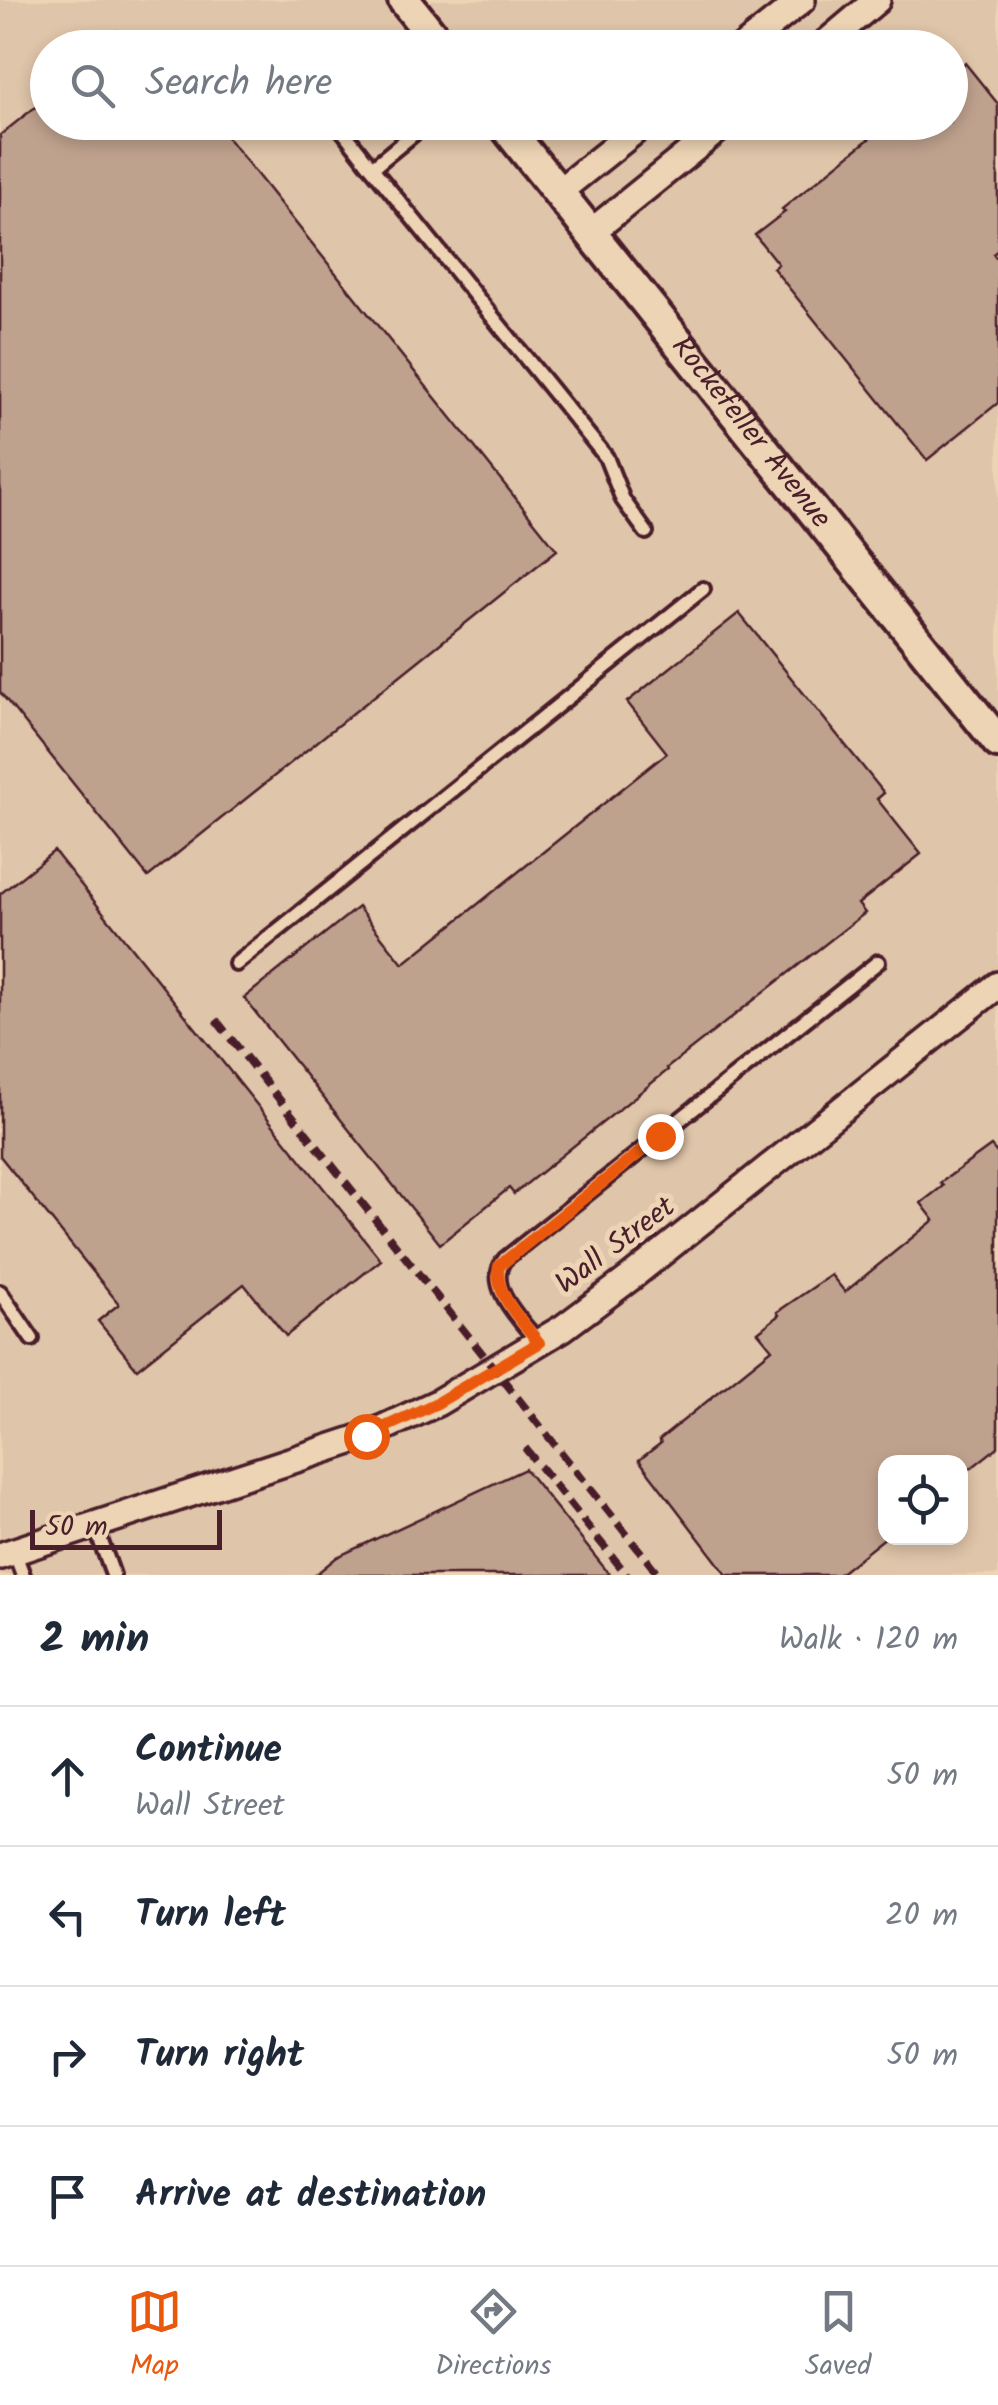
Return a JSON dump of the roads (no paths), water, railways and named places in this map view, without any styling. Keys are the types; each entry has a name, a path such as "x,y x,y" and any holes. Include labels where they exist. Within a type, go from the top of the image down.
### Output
{"street":[{"path":"404,0 428,30"},
{"path":"764,30 802,0"},
{"path":"841,30 877,0"},
{"name":"Rockefeller Avenue","path":"516,140 998,742"},
{"path":"558,192 623,140"},
{"path":"590,233 705,140"},
{"name":"Wall Street","path":"12,1561 95,1524 366,1436 437,1403 539,1343 630,1278 998,985"}],"lane":[{"path":"350,140 606,457 623,500 646,532"},
{"path":"372,168 406,140"},
{"path":"236,964 704,589"},
{"path":"539,1343 505,1298 497,1280 499,1266 505,1259 878,962"},
{"path":"0,1292 32,1339"},
{"path":"95,1524 113,1575"}],"railway":[{"path":"216,1020 659,1575"},
{"path":"525,1448 627,1575"}]}
